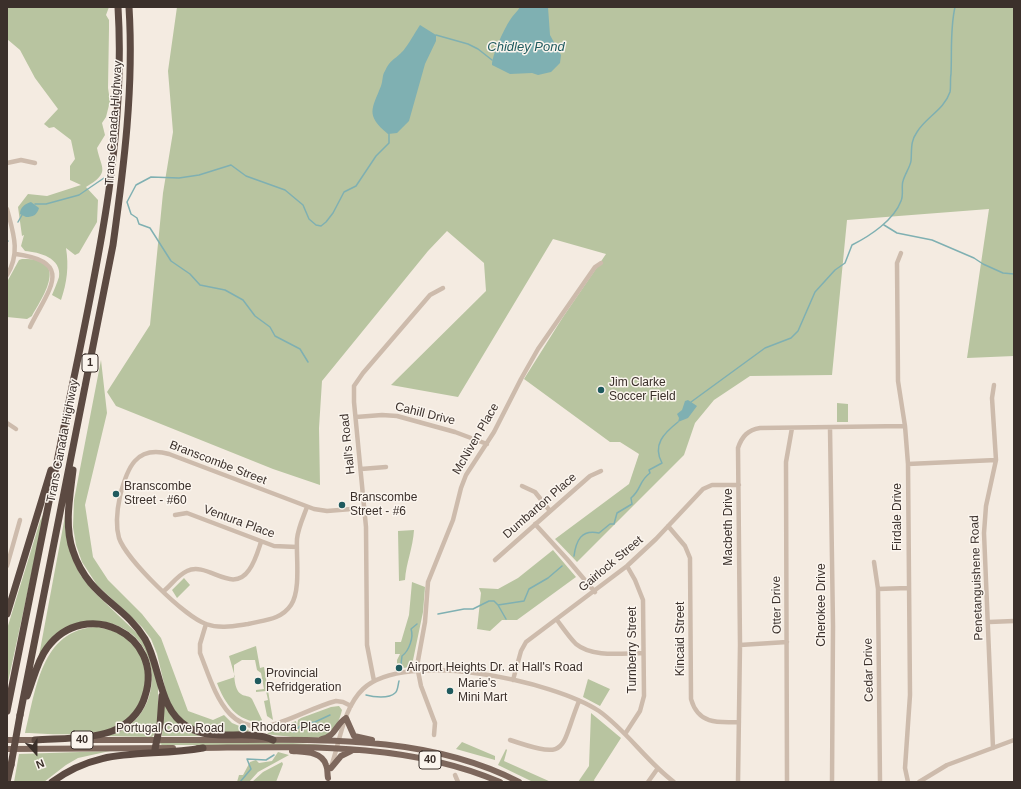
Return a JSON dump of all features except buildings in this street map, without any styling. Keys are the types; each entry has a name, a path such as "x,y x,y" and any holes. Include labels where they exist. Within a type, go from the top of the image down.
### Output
{"highway":[{"name":"Trans Canada Highway","path":"7,711 102,238 111,176 119,68 118,7"},
{"name":"Trans Canada Highway","path":"8,782 113,244 123,178 129,107 129,7"},
{"path":"7,614 64,428"},
{"path":"76,430 69,508 69,531 72,550 86,579 97,591 134,624 144,638 151,652 170,711 181,723 207,735 260,736 273,740"},
{"path":"20,715 47,648 66,631 77,626 90,623 104,624 116,628 128,636 141,652 147,665 148,688 143,703 130,720 118,728 101,734 34,740"},
{"path":"155,749 162,707 162,687"},
{"path":"52,782 78,765 107,756 186,751 202,748"}],"main road":[{"path":"317,741 332,735 346,718 351,733 356,737 389,742 400,746"},
{"name":"Portugal Cove Road","path":"7,740 273,740 400,746 447,754 467,760 520,782"},
{"name":"Portugal Cove Road","path":"7,749 273,748 356,750 394,753 451,764 500,782"},
{"path":"273,748 319,756 326,765 328,780"},
{"path":"330,768 344,754 356,750"}],"street":[{"path":"7,163 21,160 35,163"},
{"path":"7,209 15,242 16,254 7,275"},
{"name":"Firdale Drive","path":"901,253 897,263 898,381 905,426 908,464 910,695 905,768 908,782"},
{"path":"16,254 44,260 50,266 53,274 52,284 30,327"},
{"name":"McNiven Place","path":"434,735 434,723 421,686 417,662 426,617 428,582 453,520 463,482 487,444 521,379 542,344 595,267 601,263"},
{"name":"Hall's Road","path":"374,681 367,645 367,547 354,390 356,382 430,295 443,288"},
{"name":"Penetanguishene Road","path":"993,748 984,515 996,460 992,398 994,385"},
{"name":"Cahill Drive","path":"356,418 382,415 397,416 455,432 487,444"},
{"path":"7,423 16,429"},
{"name":"Macbeth Drive","path":"738,782 740,645 738,448 744,436 753,429 905,426"},
{"name":"Otter Drive","path":"787,782 788,642 786,462 792,428"},
{"name":"Cherokee Drive","path":"830,428 833,626 832,782"},
{"name":"Branscombe Street","path":"307,507 299,527 295,595 293,603 284,613 273,619 231,627 206,624 187,614 126,552 119,536 117,525 117,511 126,473 131,464 142,455 157,452 169,454 307,507 327,511 364,508"},
{"path":"908,464 996,460"},
{"path":"361,469 386,467"},
{"name":"Dumbarton Place","path":"495,560 590,476 601,471"},
{"name":"Gairlock Street","path":"513,680 523,647 595,592 626,566 668,526 703,489 712,485 739,485"},
{"path":"522,486 535,492 550,511"},
{"name":"Ventura Place","path":"175,515 187,514 277,547 297,547"},
{"path":"7,566 20,520"},
{"path":"535,524 568,559 595,592"},
{"name":"Kincaid Street","path":"668,526 685,546 690,558 691,699 693,706 702,718 707,720 739,722"},
{"path":"164,591 181,575 190,570 199,569 231,580 242,577 250,569 261,542"},
{"name":"Cedar Drive","path":"874,562 878,589 880,782"},
{"name":"Turnberry Street","path":"625,734 643,703 642,597 633,574 626,566"},
{"path":"878,589 908,588"},
{"path":"557,620 575,643 586,649 598,653 643,653"},
{"path":"989,622 1014,621"},
{"path":"206,624 200,644 200,653 220,703 226,712 235,719 251,725 266,726 281,722 336,701 343,702 351,706"},
{"path":"740,645 788,642"},
{"path":"328,780 330,768 346,718 351,706 362,691 374,681 393,674 418,671 463,672 513,680 579,701 599,711 674,782"},
{"path":"510,740 548,751 558,749 567,738 579,701"},
{"path":"919,782 947,766 1014,740"},
{"path":"648,782 658,768"},
{"path":"455,775 458,782"}],"green space":[{"path":"7,7 109,7 106,15 109,20 108,88 110,101 106,117 102,123 105,135 97,148 102,166 102,174 99,178 86,187 98,200 97,222 79,253 75,255 66,248 67,274 61,300 52,295 59,277 57,265 48,257 25,251 21,246 24,235 22,236 18,207 28,194 47,196 81,185 70,180 70,166 75,159 71,140 54,127 49,128 44,124 58,109 35,78 20,50 7,39"},
{"path":"177,7 1014,7 1014,356 967,358 989,209 847,220 832,375 750,376 714,400 695,423 684,455 577,562 555,539 629,484 639,454 620,442 610,442 524,379 563,317 606,254 553,239 458,397 391,385 486,291 484,263 447,231 428,251 322,381 319,428 320,485 273,469 116,406 107,392 150,325 163,193 173,132 168,71"},
{"path":"34,259 40,261 47,265 49,271 49,278 44,295 32,316 27,319 7,317 7,282 19,260"},
{"path":"101,360 107,413 85,505 93,557 108,580 142,614 161,638 188,711 213,720 224,715 232,723 249,730 248,732 204,732 179,719 168,700 157,654 151,639 142,627 97,585 82,562 76,545 73,527 74,500"},
{"path":"837,403 848,404 848,422 837,422"},
{"path":"45,511 7,687 7,629 40,521"},
{"path":"65,516 66,533 74,562 81,576 93,591 143,639 158,683 158,719 155,734 152,737 106,736 126,727 141,714 149,696 152,678 149,659 140,642 125,629 99,621 90,621 75,625 66,629 58,636 38,661"},
{"path":"414,530 405,580 399,581 398,531"},
{"path":"553,550 576,577 517,620 502,620 490,631 477,629 481,593 479,588 498,589 518,578"},
{"path":"184,578 190,585 177,598 172,590"},
{"path":"412,582 425,587 423,612 412,665 410,667 397,669 397,660 400,654 395,654 395,642 401,642 409,615"},
{"path":"97,627 120,634 131,642 139,653 144,665 144,691 139,704 132,715 122,724 102,731 75,734 25,733 38,681 44,665 53,650 64,638 78,630"},
{"path":"256,646 260,668 264,667 273,720 267,716 264,701 268,700 266,691 256,692 256,690 264,689 261,673 257,670 255,660 242,660 234,665 234,674 229,656"},
{"path":"234,677 239,692 242,695 252,699 262,720 261,722 245,719 228,705 217,683"},
{"path":"588,679 610,689 600,706 583,697"},
{"path":"164,703 178,724 188,731 200,736 162,736"},
{"path":"339,706 342,710 338,721 332,731 326,736 306,738 267,734 272,730 296,721 297,726 298,720 301,718 331,707"},
{"path":"591,713 621,738 594,780 595,782 578,782 589,766"},
{"path":"161,742 275,742 328,745 162,745 160,744"},
{"path":"462,742 495,756 495,760 456,749"},
{"path":"506,749 504,761 551,782 533,782 498,765"},
{"path":"110,751 78,758 66,765 44,782 14,782 19,754"},
{"path":"278,752 289,755 258,772 249,782 237,782 239,775 243,775 250,762 256,760 259,763 272,761"},
{"path":"282,762 283,764 276,782 252,782 263,772"}],"water":[{"name":"Chidley Pond","path":"520,7 548,7 550,35 561,55 560,63 551,72 538,75 532,73 510,74 492,65 496,49 502,36 510,20"},
{"path":"420,25 436,35 436,41 425,64 409,121 397,133 388,134 373,117 373,106 382,84 383,74 387,67 390,62 403,51"},
{"path":"31,202 39,208 36,214 26,217 20,214 23,206"},
{"path":"688,400 697,406 688,418 678,422 679,418 677,414 682,410 685,401"}],"waterway":[{"path":"691,402 765,348 791,338 798,331 815,292 835,270 845,263 852,245 881,227 898,208 902,198 903,181 910,166 913,139 925,122 944,104 950,92 952,32 955,7"},
{"path":"436,35 468,44 478,49 492,60"},
{"path":"308,362 300,349 275,336 270,327 255,316 243,300 225,290 200,285 190,274 171,261 150,228 139,224 137,218 131,214 127,202 136,185 151,177 179,178 199,175 231,165 246,176 285,190 303,205 309,219 316,225 321,226 333,213 344,192 356,186 376,156 389,143 389,134"},
{"path":"35,204 46,204 79,195 104,178"},
{"path":"18,222 22,215"},
{"path":"884,225 897,233 932,240 974,258 1003,273 1014,274"},
{"path":"574,556 580,537 588,533 599,533 610,524 614,524 617,513 632,504 631,498 637,492 646,476 650,473 649,470 662,463 659,457 659,445 664,435 678,422"},
{"path":"438,614 464,609 473,609 489,601 494,601 498,605 524,601 529,589 548,578 562,566"},
{"path":"498,605 506,619"},
{"path":"401,664 402,656 405,654 410,644 412,636 411,629 417,624"},
{"path":"366,695 381,697 392,695 397,691 399,681"},
{"path":"294,732 302,724 315,722 330,715"},
{"path":"240,782 251,769 247,759 266,760 274,755"}],"place":[{"name":"Jim Clarke Soccer Field","path":"601,390"},
{"name":"Branscombe Street - #60","path":"116,494"},
{"name":"Branscombe Street - #6","path":"342,505"},
{"name":"Airport Heights Dr. at Hall's Road","path":"399,668"},
{"name":"Provincial Refridgeration","path":"258,681"},
{"name":"Marie's Mini Mart","path":"450,691"},
{"name":"Rhodora Place","path":"243,728"}]}
